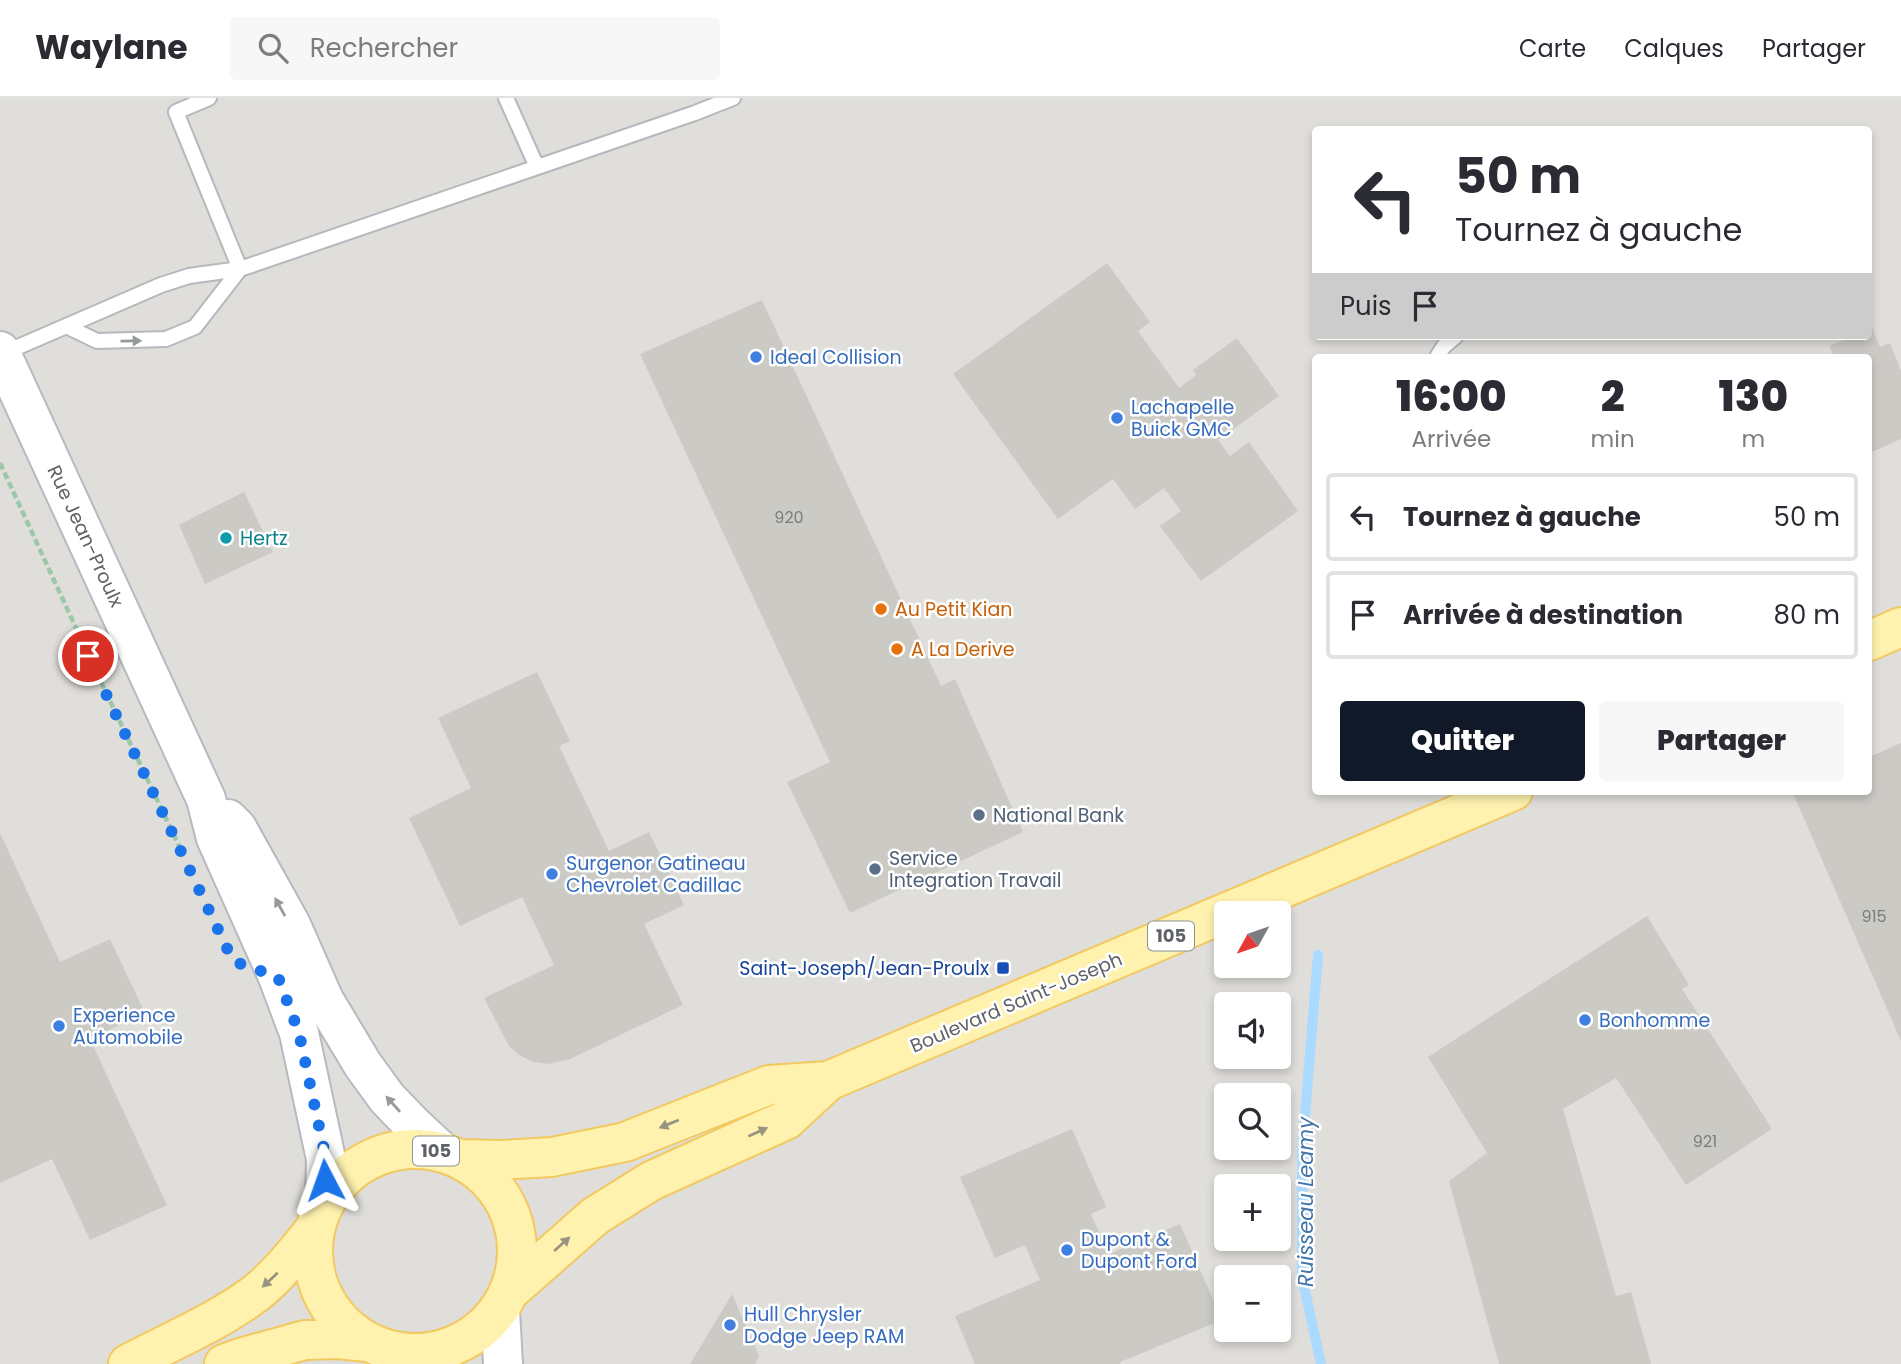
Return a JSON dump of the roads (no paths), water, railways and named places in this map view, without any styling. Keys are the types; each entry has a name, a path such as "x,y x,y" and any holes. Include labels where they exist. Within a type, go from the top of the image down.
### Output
{"main road":[{"path":"1872,640 1901,627"},
{"name":"Boulevard Saint-Joseph","path":"451,1155 501,1160 552,1157 625,1142 769,1085 828,1081 1504,795"},
{"name":"Boulevard Saint-Joseph","path":"505,1300 595,1216 650,1181 786,1120 828,1081"},
{"name":"105","path":"128,1364 223,1314 257,1292 286,1265 340,1180 361,1164 385,1153 411,1148 451,1155 486,1176 505,1201 516,1229 518,1260 505,1300 484,1328 464,1342 443,1350 419,1354 390,1353 337,1339 305,1340 224,1364"},
{"path":"320,1215 313,1262 322,1295 341,1322 390,1353"}],"street":[{"name":"Rue Jean-Proulx","path":"1,353 206,799 216,838 278,977 299,1033 326,1159 320,1215"},
{"name":"Rue Jean-Proulx","path":"206,799 237,828 291,925 324,1000 363,1065 387,1098 451,1155"},
{"path":"503,1364 505,1300"}],"lane":[{"path":"209,98 176,112 240,269"},
{"path":"506,98 537,167"},
{"path":"1,353 161,285 189,276 240,269 733,98"},
{"path":"66,326 97,341 166,338 195,327 240,269"},
{"path":"1439,354 1451,340"}],"waterway":[{"name":"Ruisseau Leamy","path":"1318,955 1302,1152 1302,1277 1321,1364"}],"place":[{"name":"Ideal Collision","path":"756,357"},
{"name":"Lachapelle Buick GMC","path":"1117,418"},
{"name":"Hertz","path":"226,538"},
{"name":"Au Petit Kian","path":"881,609"},
{"name":"A La Derive","path":"897,649"},
{"name":"National Bank","path":"979,815"},
{"name":"Service Integration Travail","path":"875,869"},
{"name":"Surgenor Gatineau Chevrolet Cadillac","path":"552,874"},
{"name":"Saint-Joseph/Jean-Proulx","path":"1003,968"},
{"name":"Bonhomme","path":"1585,1020"},
{"name":"Experience Automobile","path":"59,1026"},
{"name":"Dupont & Dupont Ford","path":"1067,1250"},
{"name":"Hull Chrysler Dodge Jeep RAM","path":"730,1325"}]}
